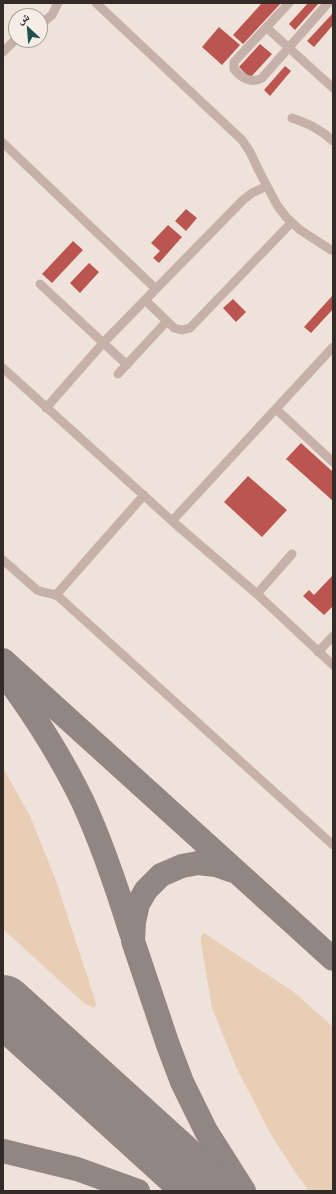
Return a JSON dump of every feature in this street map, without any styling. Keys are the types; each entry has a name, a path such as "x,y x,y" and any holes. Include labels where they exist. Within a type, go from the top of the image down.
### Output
{"lane":[{"path":"48,18 52,15 58,3"},
{"path":"96,3 242,140 254,158 259,171 281,211 291,223 332,250"},
{"path":"289,3 236,60 233,67 235,71 246,80 254,81 262,78 328,3"},
{"path":"267,28 333,88"},
{"path":"292,118 322,131 333,141"},
{"path":"3,143 156,289"},
{"path":"46,408 103,343 243,200 252,193 267,186"},
{"path":"145,300 167,321 178,329 182,330 190,328 291,223"},
{"path":"40,284 127,365"},
{"path":"118,374 167,321"},
{"path":"172,521 333,347"},
{"path":"3,368 172,521 257,594 333,665"},
{"path":"276,408 333,462"},
{"path":"56,595 144,495"},
{"path":"257,594 292,554"},
{"path":"3,560 37,590 56,595 333,845"},
{"path":"318,652 333,636"}],"sand":[{"path":"3,768 30,816 55,878 95,1000 96,1005 94,1008 85,1004 3,929"},
{"path":"204,933 294,992 333,1027 333,1191 309,1191 270,1133 237,1069 212,1008 201,943 201,936"}],"building":[{"path":"262,3 281,3 243,44 233,35"},
{"path":"308,3 319,3 295,30 289,24"},
{"path":"333,13 333,25 314,47 307,41"},
{"path":"219,27 240,45 222,65 202,47"},
{"path":"260,44 272,54 250,78 239,67"},
{"path":"285,66 291,71 270,96 264,90"},
{"path":"186,209 197,218 186,231 175,221"},
{"path":"168,225 182,237 159,263 153,258 160,251 151,243"},
{"path":"73,241 83,250 52,283 42,274"},
{"path":"89,263 99,272 80,293 70,283"},
{"path":"333,295 333,309 311,333 304,327"},
{"path":"233,299 246,312 236,322 223,308"},
{"path":"301,443 333,472 333,501 286,459"},
{"path":"248,476 287,510 262,537 224,502"},
{"path":"333,575 333,606 324,615 303,596 309,590 314,595"}],"taxiway":[{"path":"3,660 333,959"},
{"path":"7,678 47,737 82,800 109,866 131,933"},
{"path":"233,871 216,865 198,863 182,866 161,875 146,890 138,904 134,922 133,941 182,1082 206,1131 244,1191"},
{"path":"3,1151 77,1169 138,1191"}],"runway":[{"path":"3,1005 208,1191"}]}
